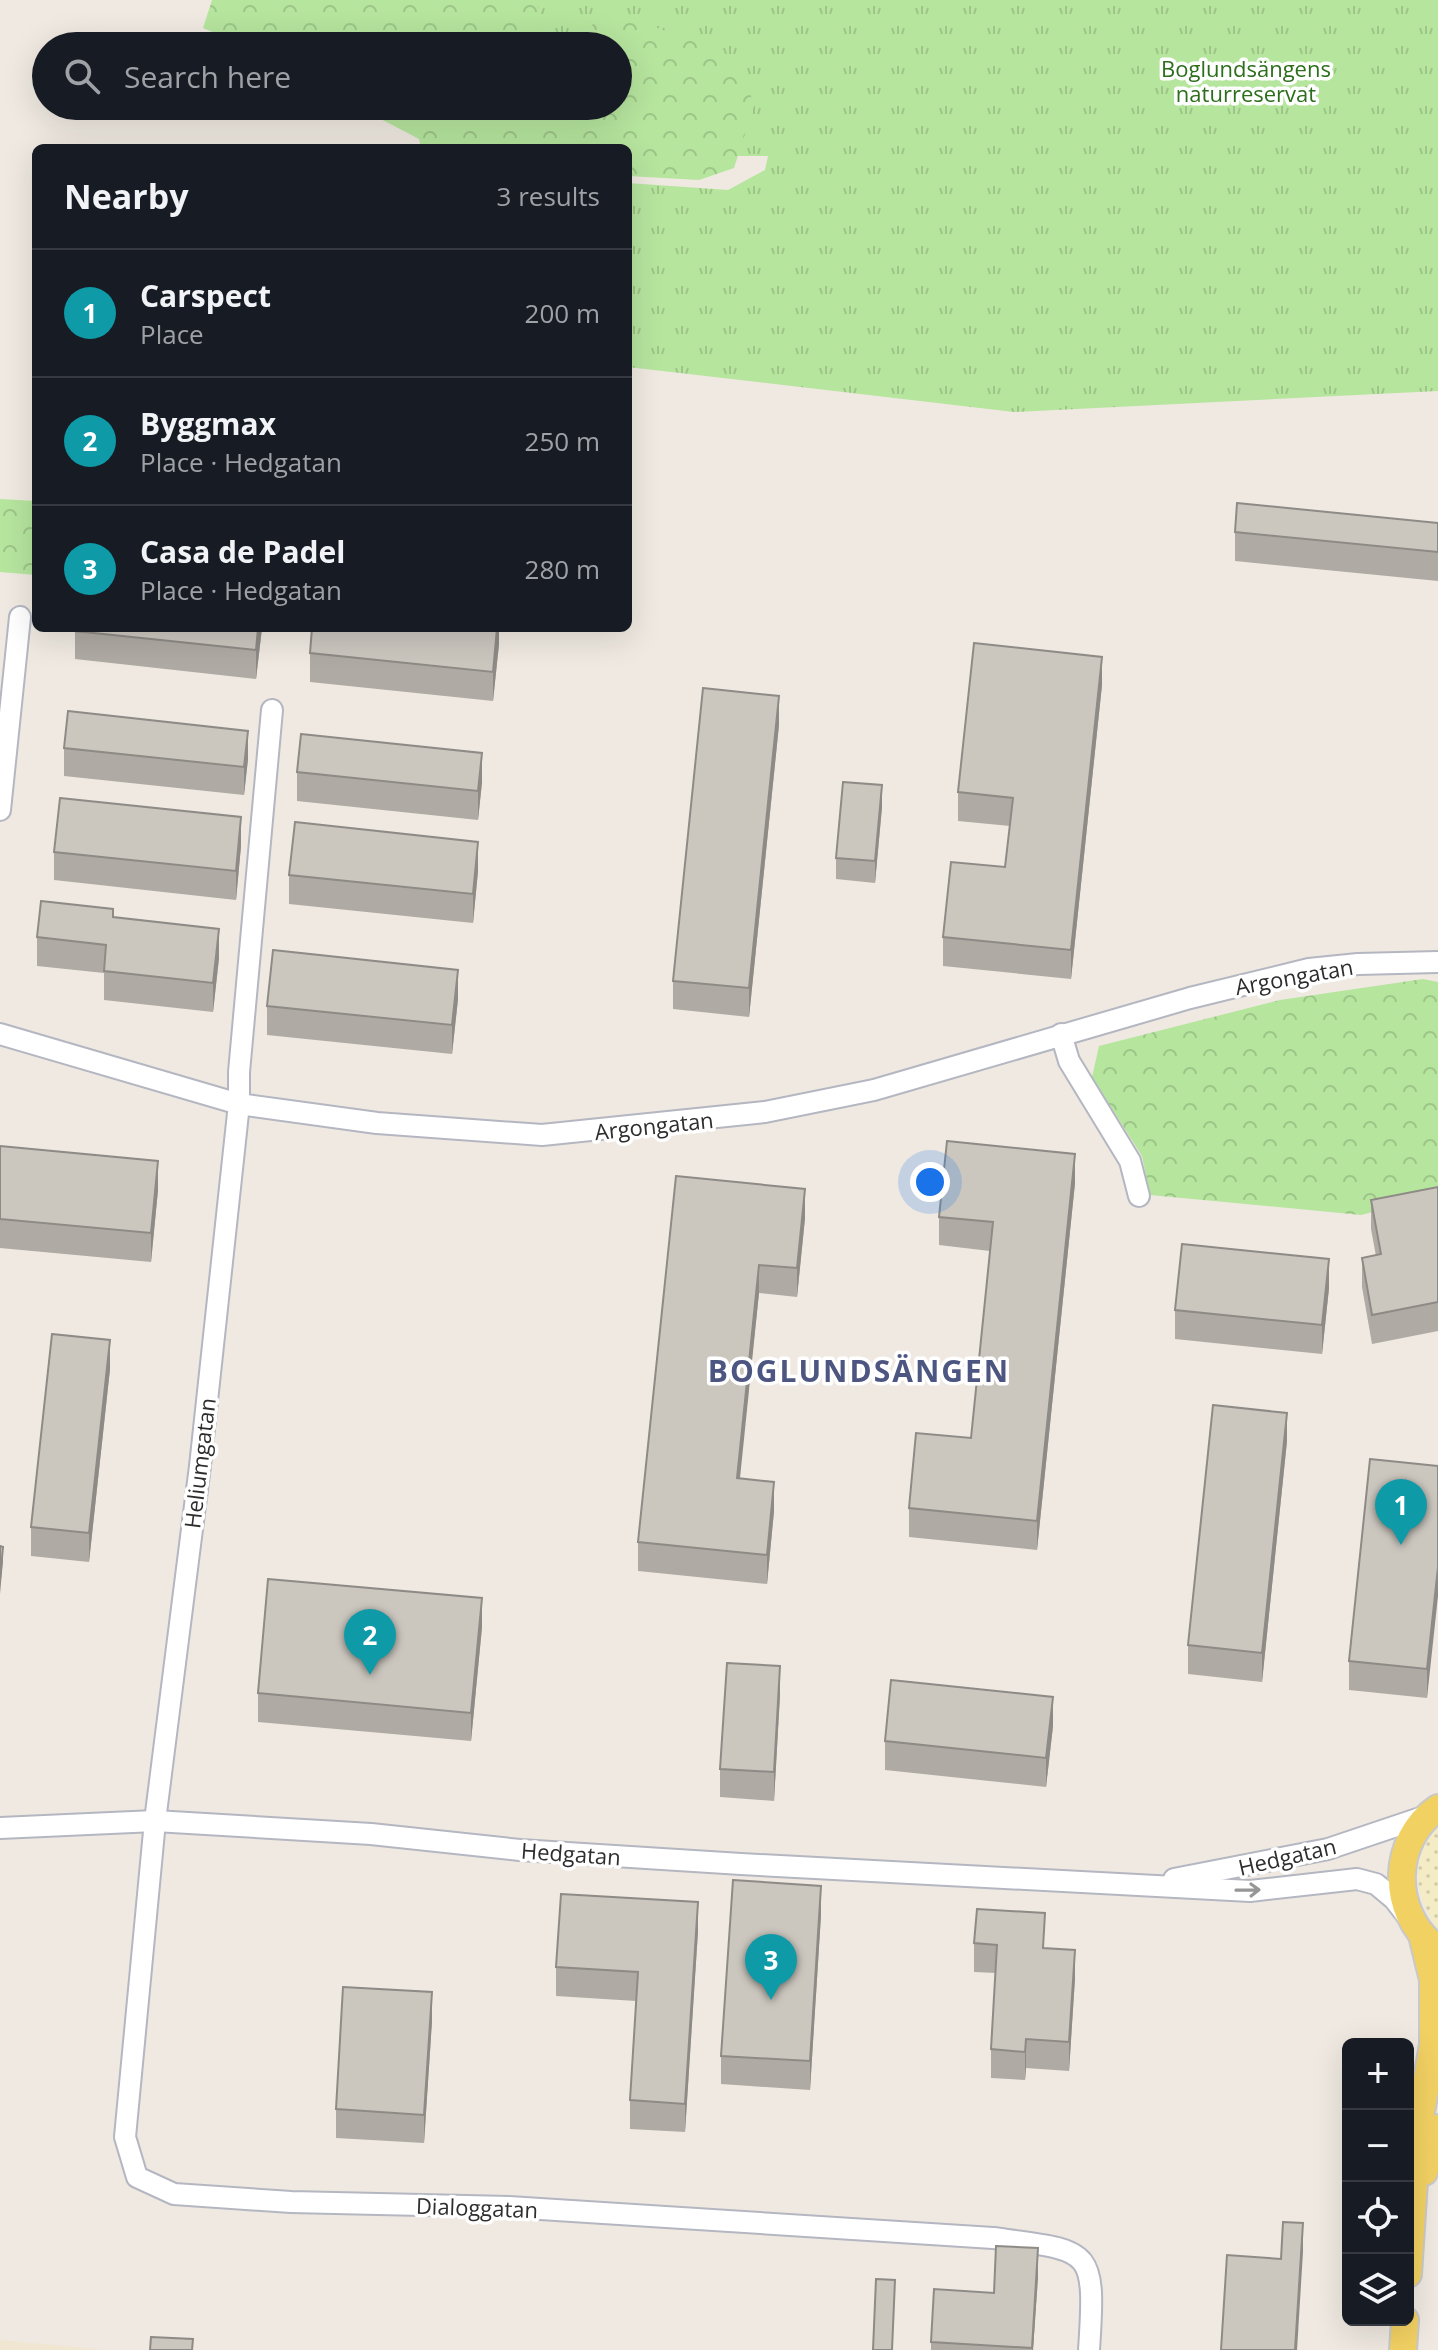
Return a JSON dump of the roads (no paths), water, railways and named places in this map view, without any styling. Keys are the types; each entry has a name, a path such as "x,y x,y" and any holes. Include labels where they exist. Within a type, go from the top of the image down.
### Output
{"main road":[{"path":"1410,2254 1417,2135 1433,2045 1433,1980 1424,1936 1401,1887 1402,1863 1411,1837 1434,1812"},
{"path":"1415,2202 1438,2128"},
{"path":"1403,2350 1405,2326"}],"street":[{"path":"0,810 4,720 20,617"},
{"path":"239,1104 239,1072 272,710"},
{"name":"Argongatan","path":"0,1034 239,1104 460,1131 542,1135 614,1130 765,1112 858,1093 1061,1034 1309,969 1438,962"},
{"path":"1061,1034 1069,1061 1130,1161 1139,1196"},
{"name":"Heliumgatan","path":"155,1821 200,1466 239,1104"},
{"name":"Hedgatan","path":"1142,1885 1328,1849 1434,1812"},
{"name":"Hedgatan","path":"0,1828 155,1821 371,1834 583,1854 1250,1891 1357,1879 1376,1884 1394,1899 1424,1936"},
{"name":"Dialoggatan","path":"155,1821 125,2137 137,2177 174,2194 291,2202 524,2208 993,2238 1066,2248 1085,2263 1093,2290 1089,2350"}],"place":[{"name":"Carspect","path":"1401,1545"},
{"name":"Byggmax","path":"370,1675"},
{"name":"Casa de Padel","path":"771,2000"}],"district":[{"name":"BOGLUNDSÄNGEN","path":"859,1370"}],"park label":[{"name":"Boglundsängens naturreservat","path":"1246,80"}]}
